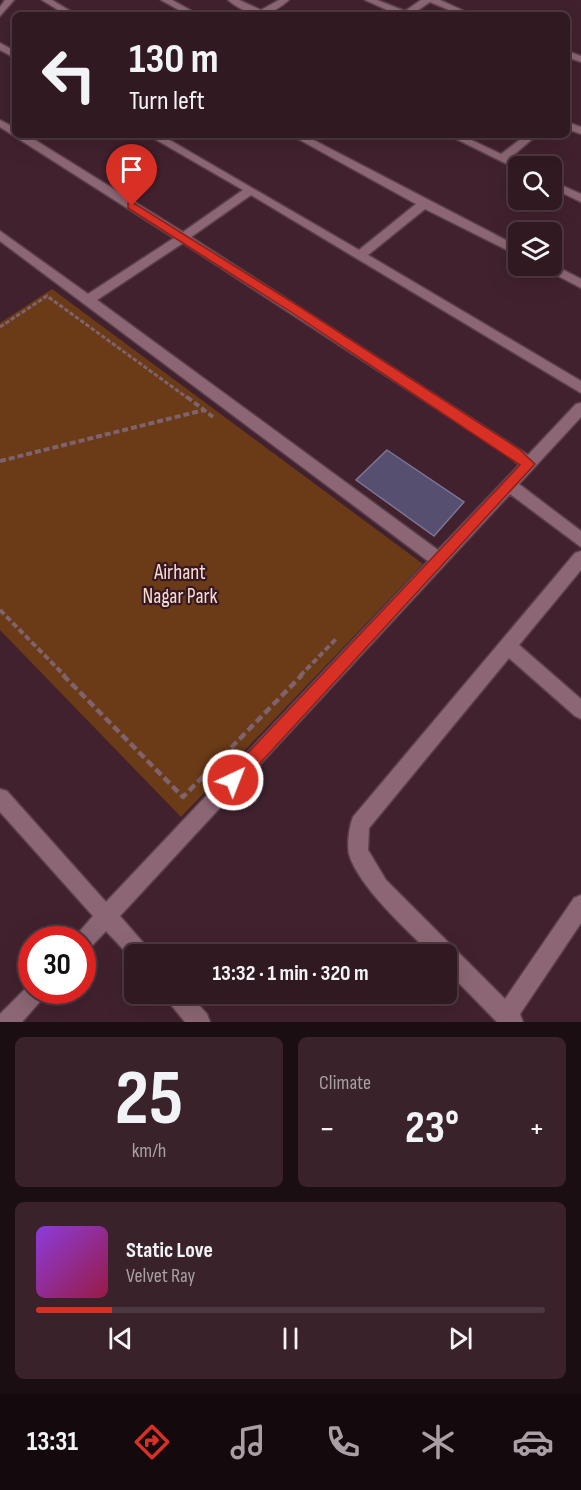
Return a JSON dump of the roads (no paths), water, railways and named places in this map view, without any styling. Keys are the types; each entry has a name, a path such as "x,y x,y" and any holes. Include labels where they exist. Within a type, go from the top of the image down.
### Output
{"street":[{"path":"0,13 10,0"},
{"path":"46,0 67,12"},
{"path":"165,0 189,12"},
{"path":"232,0 258,12"},
{"path":"265,12 285,0"},
{"path":"369,0 399,12"},
{"path":"411,12 430,0 461,12"},
{"path":"25,138 494,439 528,464"},
{"path":"158,138 251,190 581,388"},
{"path":"302,138 508,246"},
{"path":"459,138 508,162"},
{"path":"502,159 528,138"},
{"path":"562,189 581,198"},
{"path":"88,300 251,190"},
{"path":"359,256 424,204"},
{"path":"0,235 439,560"},
{"path":"562,274 581,284"},
{"path":"96,927 581,408"},
{"path":"508,485 538,505 581,540"},
{"path":"435,944 379,887 358,852 360,824 581,558"},
{"path":"508,647 581,710"},
{"path":"0,798 131,944"},
{"path":"457,966 509,1019 581,905"},
{"path":"8,1022 24,1004"},
{"path":"183,1004 199,1022"}],"park label":[{"name":"Airhant Nagar Park","path":"180,584"}]}
